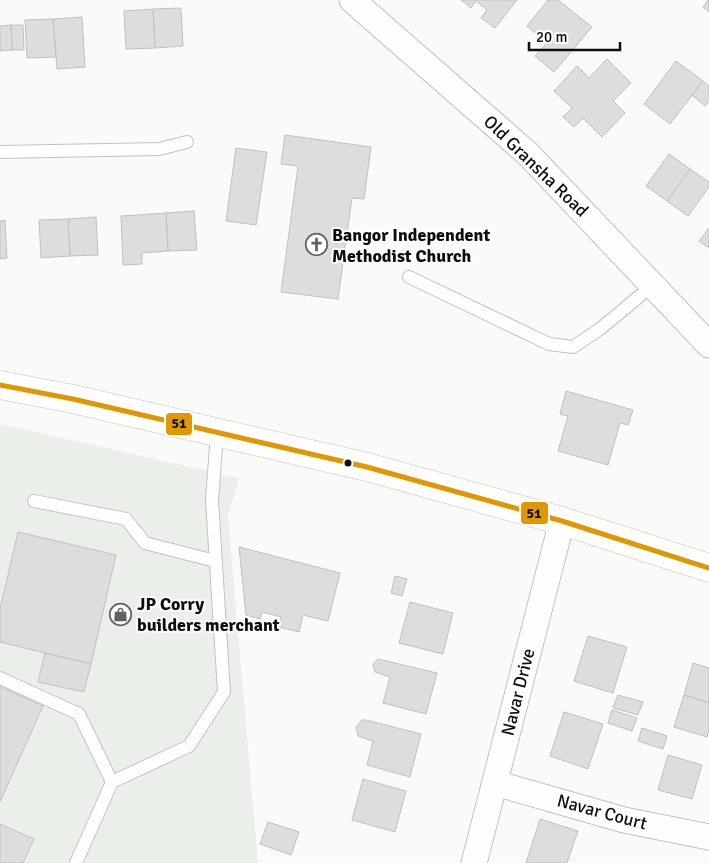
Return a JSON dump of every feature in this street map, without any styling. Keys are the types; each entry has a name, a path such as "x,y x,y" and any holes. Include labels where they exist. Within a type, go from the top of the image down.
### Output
{"street":[{"name":"Old Gransha Road","path":"352,0 528,154 709,345"},
{"path":"0,385 73,399 367,467 562,521 709,568"},
{"name":"Navar Drive","path":"474,863 562,521"},
{"name":"Navar Court","path":"495,783 624,820 709,837"}],"lane":[{"path":"0,152 159,149 187,142"},
{"path":"409,277 548,344 573,347 600,329 653,285"},
{"path":"76,863 112,782 188,746 224,692 212,500 217,433"},
{"path":"34,501 126,519 145,543 215,561"},
{"path":"0,678 79,714 112,782"}],"shaded area":[{"path":"0,424 239,478 228,516 258,863 0,863"}],"building":[{"path":"461,0 517,0 495,28 481,18 487,10 476,1 471,8"},
{"path":"548,0 558,0 592,27 554,72 535,56 547,43 527,26"},
{"path":"709,0 709,12 703,7"},
{"path":"181,8 183,46 155,48 153,9"},
{"path":"153,9 155,48 126,49 124,11"},
{"path":"82,17 85,67 57,69 53,19"},
{"path":"53,19 56,57 27,58 25,20"},
{"path":"11,25 23,25 24,50 12,50"},
{"path":"11,25 12,50 0,51 0,26"},
{"path":"607,59 631,83 613,101 625,113 602,137 583,118 574,127 563,117 572,108 554,91 577,66 589,78"},
{"path":"676,61 703,81 670,124 644,104"},
{"path":"703,81 709,86 709,101 705,106 692,95"},
{"name":"Bangor Independent Methodist Church","path":"285,135 371,147 364,199 352,198 338,299 281,292 298,166 281,164"},
{"path":"236,148 267,152 256,225 226,221"},
{"path":"669,154 690,169 667,201 646,186"},
{"path":"690,169 709,182 709,187 688,216 667,201"},
{"path":"194,211 197,250 168,251 166,213"},
{"path":"166,213 168,251 142,253 142,264 123,265 121,216"},
{"path":"96,217 98,255 70,256 68,219"},
{"path":"68,219 70,256 41,258 39,220"},
{"path":"5,220 7,258 0,259 0,221"},
{"path":"709,228 709,248 699,241"},
{"path":"566,391 633,410 628,425 620,423 608,465 558,451 568,416 560,414"},
{"path":"18,532 116,555 91,664 0,642 0,609"},
{"path":"239,547 340,573 328,621 303,615 299,632 279,627 281,617 262,612 260,619 246,615"},
{"path":"395,576 407,579 402,596 391,593"},
{"path":"410,602 453,613 443,654 399,643"},
{"path":"588,636 627,647 613,693 574,681"},
{"path":"45,653 91,664 84,692 38,682"},
{"path":"378,659 437,673 426,714 383,703 390,677 375,672 373,664"},
{"path":"693,663 709,668 709,703 684,695"},
{"path":"0,687 43,706 0,802"},
{"path":"618,695 643,702 638,715 613,708"},
{"path":"684,695 709,703 709,730 707,737 674,727"},
{"path":"612,710 637,718 632,731 608,723"},
{"path":"564,712 603,724 588,769 550,756"},
{"path":"362,720 421,734 410,777 367,765 373,741 358,736 356,727"},
{"path":"642,728 667,736 663,749 638,741"},
{"path":"668,755 702,765 692,799 658,790"},
{"path":"363,779 406,791 395,832 352,820"},
{"path":"540,819 578,831 567,863 526,863"},
{"path":"268,822 299,832 291,855 260,844"},
{"path":"0,824 34,839 23,863 0,863"}],"transit line":[{"name":"51","path":"0,385 73,399 367,467 562,521 709,568"}],"place":[{"name":"Bangor Independent Methodist Church","path":"316,245"},
{"name":"JP Corry builders merchant","path":"121,614"}]}
